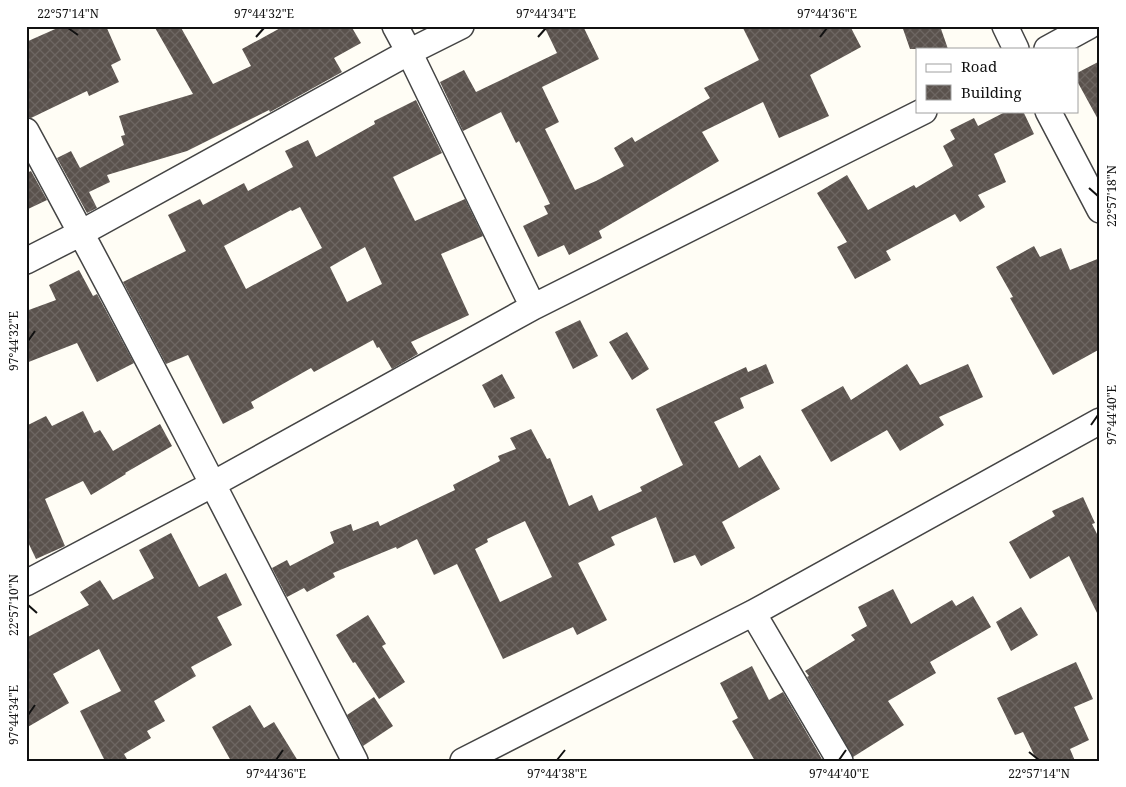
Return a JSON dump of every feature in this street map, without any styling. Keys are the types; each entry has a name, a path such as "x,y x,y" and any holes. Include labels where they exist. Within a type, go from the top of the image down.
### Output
{"street":[{"path":"395,26 410,52 533,307"},
{"path":"26,261 461,26"},
{"path":"1005,26 1016,48"},
{"path":"1049,48 1089,26"},
{"path":"26,582 213,484 533,307 922,112"},
{"path":"1049,112 1100,210"},
{"path":"26,131 213,484 355,761"},
{"path":"463,761 753,613 1100,421"},
{"path":"753,613 840,761"}],"building":[{"path":"62,26 106,26 121,60 111,65 119,82 89,96 87,91 31,118 26,117 26,42"},
{"path":"154,26 180,26 213,84 251,66 242,49 284,26 351,26 361,43 334,58 342,72 270,112 269,110 187,151 107,175 110,182 89,192 97,208 87,213 57,158 71,151 80,168 124,145 121,136 125,135 119,116 193,94"},
{"path":"544,26 583,26 599,59 542,87 559,122 545,129 575,190 624,166 614,148 632,137 635,142 710,98 704,88 759,60 742,26 850,26 861,47 810,75 829,116 779,138 763,102 702,132 719,161 599,231 602,238 569,255 564,245 538,257 523,226 548,214 544,206 550,204 519,141 516,143 501,112 463,131 440,82 464,70 476,92 557,53"},
{"path":"902,26 940,26 948,48 910,49"},
{"path":"1100,61 1100,123 1078,83 1078,72"},
{"path":"416,100 442,153 393,177 415,221 465,199 483,236 441,254 469,315 411,342 418,354 392,369 373,340 314,372 311,368 251,402 254,408 223,424 188,355 166,364 123,282 186,251 168,215 200,199 203,205 244,183 248,191 293,167 285,151 308,140 316,157 375,124 374,121","holes":["300,207 322,248 246,289 224,246","365,247 382,284 347,302 330,267"]},
{"path":"1005,112 1023,112 1034,134 994,154 1006,182 978,195 985,207 960,222 955,214 886,251 891,260 855,279 837,247 847,242 817,193 847,175 868,210 914,185 916,188 953,166 943,146 955,139 950,130 974,118 978,126"},
{"path":"31,171 47,200 26,210 26,173"},
{"path":"1034,246 1040,257 1061,248 1070,270 1100,258 1100,349 1053,375 1010,298 1013,297 996,267"},
{"path":"79,270 93,296 97,294 134,363 97,382 77,343 26,363 26,311 56,300 49,285"},
{"path":"580,320 598,356 573,369 555,332"},
{"path":"627,332 649,369 632,380 609,342"},
{"path":"766,364 774,383 740,398 744,408 714,422 739,468 760,455 780,489 722,522 735,548 701,566 695,555 674,563 656,517 611,537 615,545 578,563 607,620 577,635 573,627 503,659 457,564 434,575 417,539 397,549 396,547 333,573 335,577 307,592 304,588 287,597 272,568 287,560 290,566 334,543 330,532 351,524 353,531 378,521 380,526 455,490 453,485 500,461 498,456 516,449 510,438 531,429 547,459 550,458 569,506 592,495 599,511 642,491 640,487 683,465 656,409 746,367 748,372","holes":["525,521 552,577 500,602 475,549 488,542 487,539"]},
{"path":"907,364 920,385 968,364 983,397 939,417 944,425 900,451 887,430 831,462 801,410 843,386 851,400"},
{"path":"502,374 515,398 494,408 482,385"},
{"path":"83,411 94,433 100,430 113,451 160,424 172,446 91,495 83,481 45,499 65,546 36,559 26,538 26,426 46,416 52,426"},
{"path":"1083,497 1095,523 1092,524 1100,540 1100,619 1069,556 1030,579 1009,542 1055,516 1052,511"},
{"path":"171,533 199,587 226,573 242,605 217,617 232,645 191,667 196,676 154,701 165,721 147,731 151,738 124,754 128,761 105,761 80,711 121,691 99,649 53,674 69,703 26,728 26,638 89,605 80,592 100,580 113,600 154,578 139,550"},
{"path":"893,589 911,624 952,600 956,606 973,596 991,627 930,662 936,673 888,701 904,725 853,757 805,671 855,640 851,635 867,626 858,607"},
{"path":"1021,607 1038,635 1011,651 996,622"},
{"path":"368,615 386,644 382,646 405,682 379,699 355,662 353,663 336,635"},
{"path":"1076,662 1093,699 1074,707 1089,740 1070,749 1075,761 1037,761 1023,732 1015,735 997,698"},
{"path":"752,666 769,700 783,692 823,761 755,761 732,721 738,718 720,683"},
{"path":"374,697 393,726 363,746 347,715"},
{"path":"250,705 264,728 274,722 298,761 231,761 212,727"}]}
